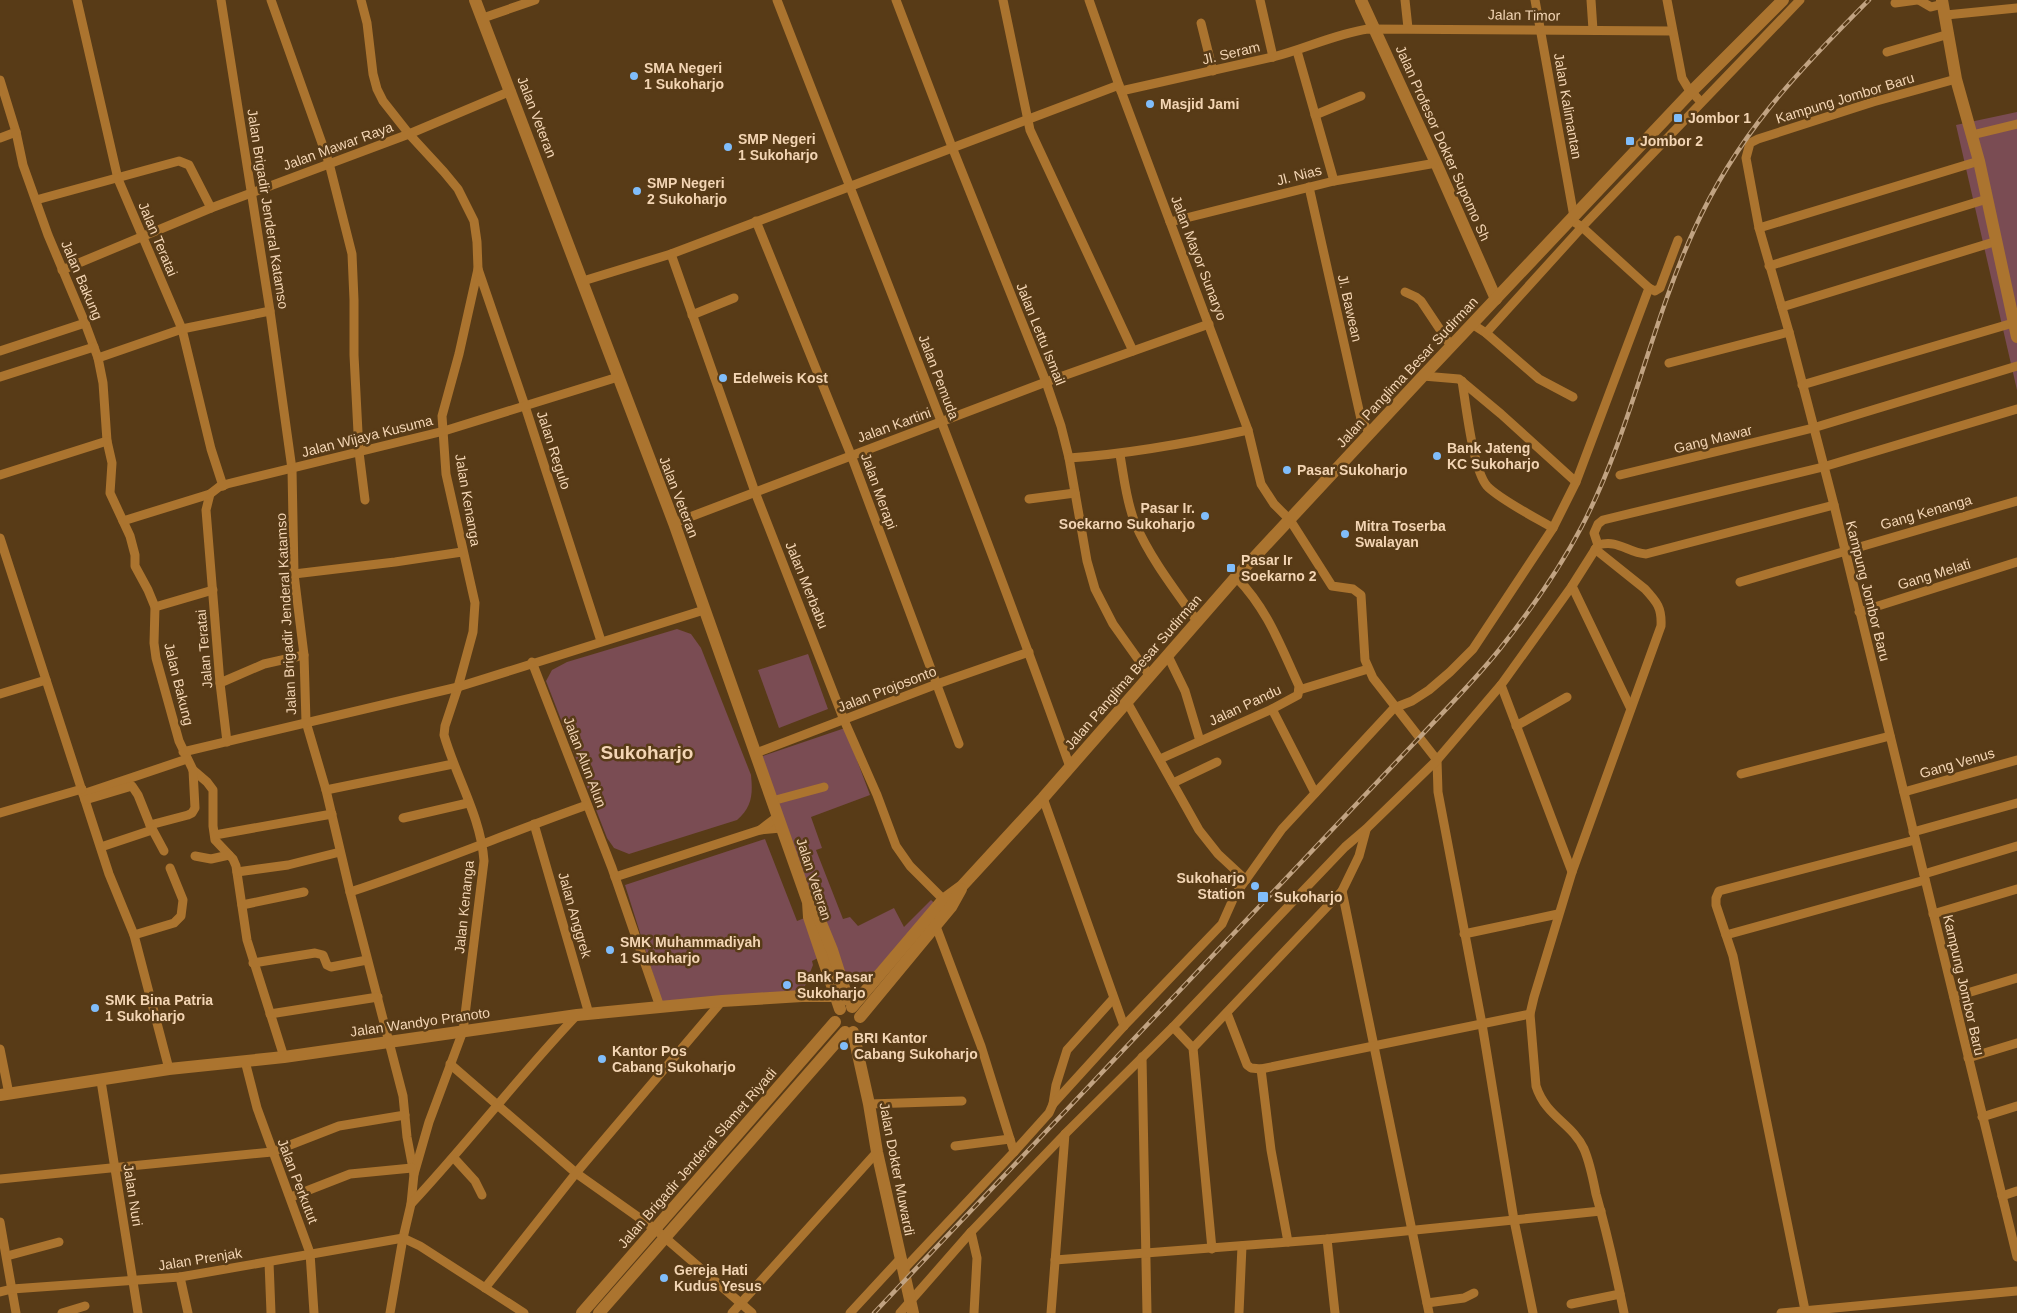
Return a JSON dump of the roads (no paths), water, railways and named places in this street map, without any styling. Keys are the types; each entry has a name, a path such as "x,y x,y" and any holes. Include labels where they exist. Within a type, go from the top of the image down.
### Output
{"main road":[{"name":"Jalan Veteran","path":"475,0 674,524 808,902 807,910 841,994 851,1010"},
{"name":"Jalan Profesor Dokter Supomo Sh","path":"1361,0 1496,299"},
{"name":"Jalan Panglima Besar Sudirman","path":"851,1010 1043,798 1236,576 1691,92 1782,0"},
{"path":"1944,6 1956,79 1979,161 2017,337"},
{"name":"Jalan Wandyo Pranoto","path":"5,1095 169,1069 284,1057 583,1015 722,1001 841,994"},
{"path":"851,1010 860,1024 849,1032 838,1029 835,1022 835,1014 851,1010"},
{"name":"Jalan Brigadir Jenderal Slamet Riyadi","path":"582,1313 622,1277 835,1022"},
{"name":"Jalan Brigadir Jenderal Slamet Riyadi","path":"660,1233 849,1032"},
{"name":"Jalan Dokter Muwardi","path":"849,1032 869,1104 877,1152 911,1308"},
{"name":"Jalan Brigadir Jenderal Slamet Riyadi","path":"599,1313 622,1277"}],"street":[{"name":"Jalan Teratai","path":"77,0 118,179 182,329 211,449 223,486"},
{"name":"Jalan Brigadir Jenderal Katamso","path":"221,0 252,192 292,469 294,574 304,655 306,722 326,790 367,960 403,1096 413,1171"},
{"path":"272,0 329,164 352,254 354,355 359,452 365,500"},
{"name":"Jalan Kenanga","path":"361,0 367,23 373,74 377,89 383,101 409,134 444,172 466,203 474,221 477,242 478,269 459,354 442,416 446,474 475,603 473,632 444,735 482,843 484,861 463,1031 413,1171"},
{"path":"483,18 535,0"},
{"name":"Jalan Pemuda","path":"776,0 942,422 1070,766"},
{"name":"Jalan Lettu Ismail","path":"896,0 1062,426 1094,589 1113,624 1150,676"},
{"path":"1003,0 1027,119 1034,140 1133,351"},
{"name":"Jalan Mayor Sunaryo","path":"1089,0 1248,430 1261,484 1274,504 1290,520 1332,586 1353,589 1361,595 1365,660 1368,669"},
{"path":"1260,0 1273,57"},
{"path":"1405,0 1408,28"},
{"name":"Jalan Kalimantan","path":"1535,0 1572,218"},
{"path":"1591,0 1593,30"},
{"path":"1667,0 1682,78 1691,92 1701,102"},
{"path":"1486,333 1582,227 1800,0"},
{"path":"1895,3 1918,0 1931,7 2017,8"},
{"path":"1201,23 1213,71"},
{"name":"Jalan Timor","path":"1349,32 1408,28 1672,31"},
{"name":"Jl. Seram","path":"583,281 671,254 1027,119 1120,88 1213,71 1273,57 1297,51 1349,32"},
{"path":"1887,52 1949,34"},
{"path":"1297,51 1334,181"},
{"name":"Kampung Jombor Baru","path":"1956,79 1873,102 1758,139 1750,144 1746,158 1759,228 1789,332 1834,505 2017,1257"},
{"name":"Jalan Bakung","path":"0,80 16,132 23,165 62,270 98,358 103,382 107,441 112,463 110,493 132,542 135,566 148,590 154,607 156,658 185,755 193,770 213,790 215,835"},
{"name":"Jalan Mawar Raya","path":"62,270 211,208 409,134 511,91"},
{"path":"1315,115 1361,96"},
{"path":"1972,136 2017,124"},
{"path":"0,138 16,132"},
{"path":"36,200 179,161 189,165 211,208"},
{"path":"1759,228 1979,161"},
{"name":"Jl. Nias","path":"1170,222 1334,181 1436,164"},
{"name":"Jl. Bawean","path":"1309,187 1362,419 1370,434"},
{"path":"1769,266 1987,199"},
{"path":"1572,218 1649,288 1655,291 1660,288 1678,240"},
{"name":"Jalan Merapi","path":"756,221 851,455 960,744"},
{"path":"1782,307 1997,242"},
{"name":"Jalan Merbabu","path":"671,254 755,492 844,720 878,795 896,846 910,866 947,904"},
{"name":"Jalan Regulo","path":"478,269 525,406 601,641"},
{"path":"1053,1104 1124,1026 1222,924 1236,895 1282,829 1315,793 1394,708 1412,701 1429,690 1473,649 1553,528 1576,482 1649,288"},
{"path":"1405,292 1416,296 1421,301 1451,346"},
{"path":"692,315 734,298"},
{"path":"98,358 182,329 270,312"},
{"path":"0,351 85,323"},
{"path":"1802,386 2013,323"},
{"name":"Jalan Kartini","path":"674,524 1046,382 1209,324"},
{"path":"1472,324 1486,333 1539,378 1573,396"},
{"path":"1669,363 1789,332"},
{"path":"0,377 94,347"},
{"name":"Gang Mawar","path":"1620,475 1813,428 2017,366"},
{"path":"1423,376 1461,380 1576,482"},
{"name":"Jalan Wijaya Kusuma","path":"123,521 210,494 223,486 444,431 618,377"},
{"path":"1461,380 1476,460 1482,478 1488,487 1500,496 1553,528"},
{"path":"900,1313 911,1308 971,1232 1065,1134 1172,1027 1345,847 1437,760 1501,685 1572,586 1596,547 1594,533 1598,524 1603,520 1823,467 2017,409"},
{"path":"1069,458 1120,454 1189,443 1248,430"},
{"path":"0,475 107,441"},
{"path":"1120,454 1127,494 1135,522 1160,568 1197,621"},
{"path":"1029,498 1075,493"},
{"name":"Jalan Teratai","path":"210,494 206,510 220,683 227,742"},
{"name":"Gang Kenanga","path":"1740,582 2017,500"},
{"path":"1596,547 1611,542 1634,552 1646,554 1834,505"},
{"path":"0,538 109,874 134,935 169,1069"},
{"path":"1596,547 1645,589 1662,614 1661,626 1630,707 1572,872 1558,914 1530,1014 1536,1086 1552,1114 1572,1132 1580,1141 1585,1151 1611,1246 1624,1313"},
{"path":"294,574 462,552"},
{"name":"Gang Melati","path":"1859,612 2017,562"},
{"name":"Jalan Pandu","path":"1160,758 1272,709 1298,695 1299,690 1260,604 1236,576"},
{"path":"1572,586 1630,707"},
{"path":"154,607 213,590"},
{"path":"83,794 185,755 227,742 458,687 532,662 704,610"},
{"name":"Jalan Projosonto","path":"756,753 937,684 1029,652"},
{"path":"220,683 264,664 304,655"},
{"path":"1168,656 1185,691 1200,741"},
{"name":"Jalan Alun Alun","path":"532,662 616,877 660,1007"},
{"path":"1299,690 1368,669 1394,708 1437,760 1438,792 1482,1024 1514,1220 1533,1313"},
{"path":"0,694 46,680"},
{"path":"1501,685 1572,872"},
{"path":"1516,726 1567,697"},
{"path":"1128,702 1199,830 1208,843 1246,880"},
{"path":"1272,709 1315,793"},
{"path":"1740,774 1890,736"},
{"name":"Gang Venus","path":"1904,792 2017,760"},
{"path":"1173,782 1216,762"},
{"path":"326,790 453,764"},
{"path":"100,847 188,815 194,810 193,770"},
{"path":"0,813 83,794 134,787 151,827 164,851"},
{"path":"772,801 824,787"},
{"path":"1043,798 1124,1026"},
{"path":"403,818 468,803"},
{"path":"1805,1310 1738,975 1716,902 1719,890 1914,836 2017,803"},
{"path":"350,892 416,870 587,804"},
{"path":"284,1057 247,940 237,872 230,855 218,844 215,835 332,814"},
{"path":"616,877 779,823"},
{"name":"Jalan Anggrek","path":"534,824 583,1015"},
{"path":"1193,1048 1342,891 1359,856 1366,829"},
{"path":"1345,847 1355,846 1359,856"},
{"path":"1726,935 1924,877 2017,846"},
{"path":"237,872 288,865 340,852"},
{"path":"195,856 211,859 230,855"},
{"path":"134,935 174,923 182,916 183,900 170,868"},
{"path":"1933,914 2017,889"},
{"path":"1342,891 1429,1313"},
{"path":"242,904 304,892"},
{"path":"1464,934 1558,914"},
{"path":"934,920 981,1046 1014,1152"},
{"path":"253,962 315,953 323,955 327,964 331,967 367,960"},
{"path":"1954,997 2017,978"},
{"path":"270,1014 378,997"},
{"path":"850,1313 1014,1152 1049,1113 1067,1050 1113,999"},
{"path":"485,1288 576,1173 722,1001"},
{"path":"1227,1013 1247,1065 1251,1068 1262,1069 1530,1014"},
{"path":"411,1204 454,1158 535,1059 583,1015"},
{"path":"1172,1027 1193,1048 1212,1249"},
{"path":"1968,1058 2017,1043"},
{"path":"0,1049 5,1095"},
{"path":"1142,1057 1147,1313"},
{"name":"Jalan Perkutut","path":"245,1061 257,1108 272,1152 291,1197 310,1254 314,1313"},
{"path":"450,1064 576,1173 660,1233 752,1313"},
{"path":"1262,1069 1271,1150 1288,1242"},
{"name":"Jalan Nuri","path":"101,1081 138,1313"},
{"path":"869,1104 962,1101"},
{"path":"1982,1117 2017,1106"},
{"path":"0,1179 272,1152 339,1126 405,1115"},
{"path":"1051,1313 1065,1134"},
{"path":"955,1146 1010,1139"},
{"path":"732,1313 877,1152"},
{"path":"454,1158 474,1181 482,1195"},
{"path":"291,1197 350,1174 413,1171 411,1204 390,1313"},
{"path":"2002,1196 2017,1191"},
{"path":"1055,1260 1327,1240 1601,1210"},
{"path":"0,1222 16,1313"},
{"path":"971,1232 977,1258 974,1313"},
{"path":"403,1238 420,1246 524,1313"},
{"name":"Jalan Prenjak","path":"0,1292 12,1289 132,1282 180,1277 403,1238"},
{"path":"1327,1240 1335,1313"},
{"path":"7,1256 58,1242"},
{"path":"1239,1313 1242,1246"},
{"path":"269,1262 271,1313"},
{"path":"180,1277 188,1313"},
{"path":"1781,1313 1805,1310 1853,1310 2017,1291"},
{"path":"1427,1303 1464,1298 1474,1294"},
{"path":"1571,1304 1620,1294"},
{"path":"62,1313 84,1306"}],"railway":[{"path":"874,1313 1450,706 1511,635 1544,590 1564,558 1599,490 1614,454 1679,266 1694,230 1729,164 1770,107 1793,80 1869,0"}],"place":[{"name":"SMA Negeri 1 Sukoharjo","path":"634,76"},
{"name":"Masjid Jami","path":"1150,104"},
{"name":"Jombor 1","path":"1678,118"},
{"name":"Jombor 2","path":"1630,141"},
{"name":"SMP Negeri 1 Sukoharjo","path":"728,147"},
{"name":"SMP Negeri 2 Sukoharjo","path":"637,191"},
{"name":"Edelweis Kost","path":"723,378"},
{"name":"Bank Jateng KC Sukoharjo","path":"1437,456"},
{"name":"Pasar Sukoharjo","path":"1287,470"},
{"name":"Pasar Ir. Soekarno Sukoharjo","path":"1205,516"},
{"name":"Mitra Toserba Swalayan","path":"1345,534"},
{"name":"Pasar Ir Soekarno 2","path":"1231,568"},
{"name":"Sukoharjo Station","path":"1255,886"},
{"name":"Sukoharjo","path":"1263,897"},
{"name":"SMK Muhammadiyah 1 Sukoharjo","path":"610,950"},
{"name":"Bank Pasar Sukoharjo","path":"787,985"},
{"name":"SMK Bina Patria 1 Sukoharjo","path":"95,1008"},
{"name":"BRI Kantor Cabang Sukoharjo","path":"844,1046"},
{"name":"Kantor Pos Cabang Sukoharjo","path":"602,1059"},
{"name":"Gereja Hati Kudus Yesus","path":"664,1278"}],"district":[{"name":"Sukoharjo","path":"647,752"}]}
